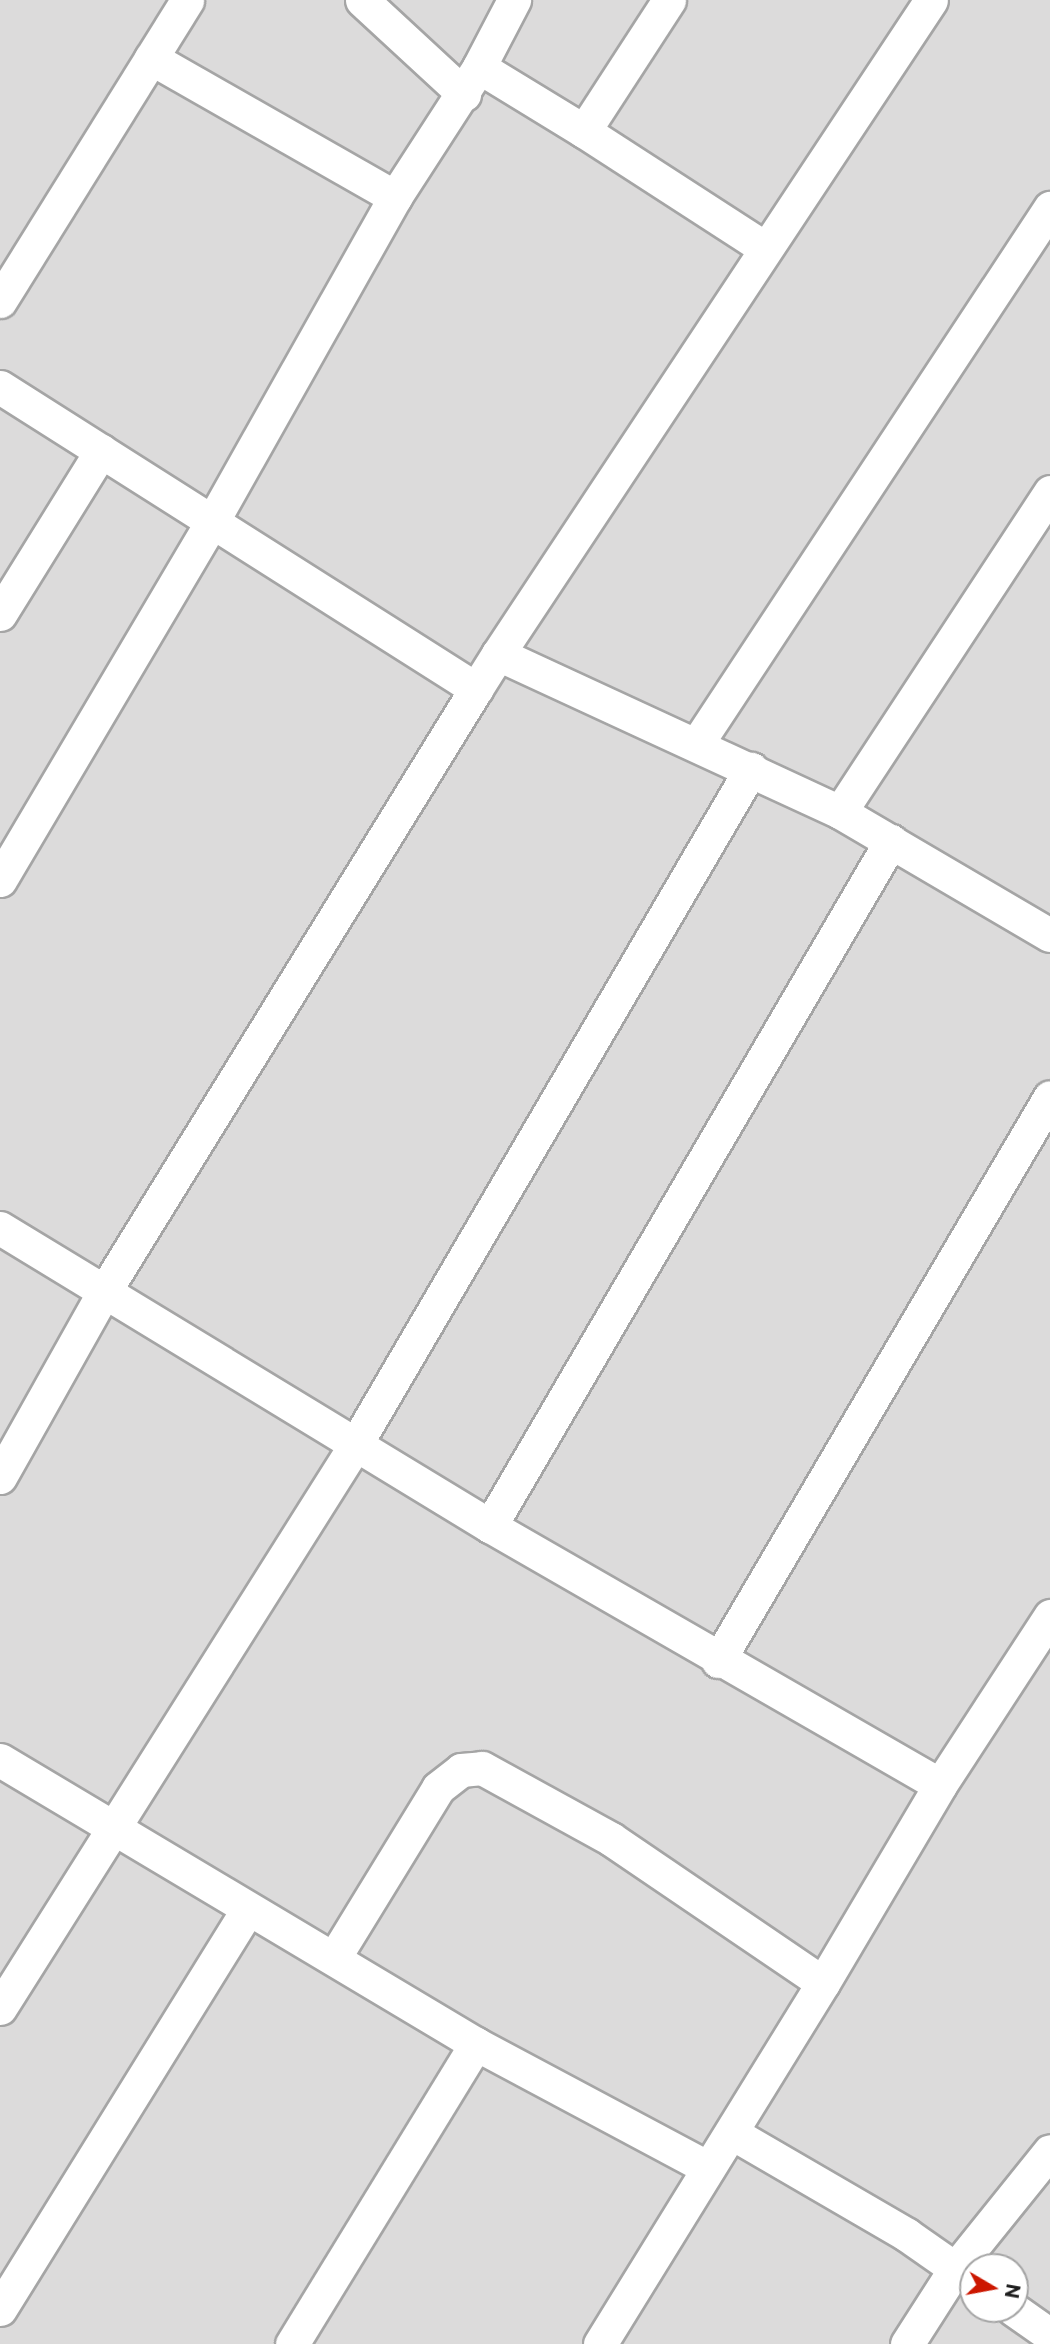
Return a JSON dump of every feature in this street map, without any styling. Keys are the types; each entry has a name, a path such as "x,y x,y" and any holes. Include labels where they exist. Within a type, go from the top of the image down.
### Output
{"street":[{"path":"0,302 187,0"},
{"path":"362,0 471,81 584,131 765,248"},
{"path":"2,872 212,522 395,197 471,81 514,0"},
{"path":"584,131 669,0"},
{"path":"0,1477 104,1292 498,654 931,0"},
{"path":"151,58 395,197"},
{"path":"698,742 1050,208"},
{"path":"0,387 476,689"},
{"path":"0,614 101,451"},
{"path":"840,812 1050,492"},
{"path":"498,654 698,742 840,812 1050,935"},
{"path":"0,2008 111,1828 354,1447 751,769"},
{"path":"490,1526 891,841"},
{"path":"718,1661 1050,1097"},
{"path":"0,1228 354,1447 718,1661 940,1786"},
{"path":"600,2344 824,1983 940,1786 1040,1660 1050,1616"},
{"path":"0,1760 247,1910 334,1958 476,2044 708,2168"},
{"path":"334,1958 438,1788 461,1770 482,1768 611,1839 824,1983"},
{"path":"0,2309 247,1910"},
{"path":"292,2344 476,2044"},
{"path":"732,2133 959,2272"},
{"path":"979,2253 1050,2151"},
{"path":"906,2344 959,2281"},
{"path":"1029,2320 1050,2335"}],"shaded area":[{"path":"0,0 1050,0 1050,2344 0,2344"}]}
